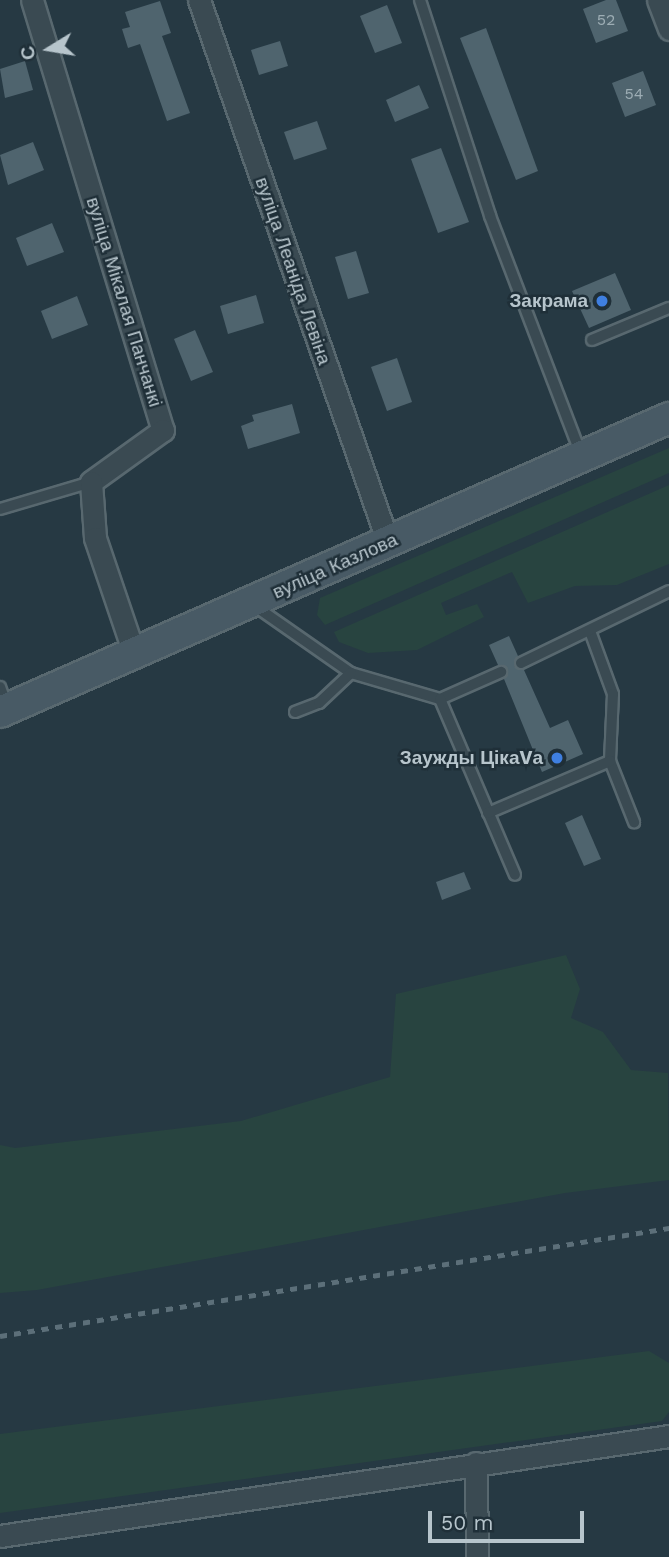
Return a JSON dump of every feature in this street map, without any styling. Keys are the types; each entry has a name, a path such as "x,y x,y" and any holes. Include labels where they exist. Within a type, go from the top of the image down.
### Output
{"main road":[{"name":"вуліца Казлова","path":"3,703 134,653 669,418"}],"street":[{"name":"вуліца Мікалая Панчанкі","path":"32,0 163,430 90,482"},
{"name":"вуліца Леаніда Левіна","path":"199,0 388,542"},
{"path":"658,0 669,29"},
{"path":"90,482 95,538 134,653"},
{"path":"0,1536 669,1436"},
{"path":"476,1463 477,1557"}],"lane":[{"path":"420,0 490,216 582,457"},
{"path":"592,340 669,308"},
{"path":"0,509 90,482"},
{"path":"521,663 669,591"},
{"path":"250,603 351,673 440,699 501,671"},
{"path":"590,631 612,694 610,761 634,822"},
{"path":"295,712 319,703 351,673"},
{"path":"440,699 515,875"},
{"path":"488,813 610,761"}],"green space":[{"path":"669,448 669,473 325,625 317,615 320,598"},
{"path":"669,485 669,564 617,585 575,586 528,603 512,572 441,603 446,615 477,604 484,617 417,650 368,653 339,642 334,632"},
{"path":"566,955 580,989 571,1018 603,1032 631,1070 668,1073 669,1180 565,1193 37,1290 0,1293 0,1145 15,1148 241,1121 390,1077 396,994"},
{"path":"649,1351 669,1363 669,1412 662,1421 0,1513 0,1434"}],"building":[{"path":"606,0 616,0 628,31 596,43 583,9"},
{"path":"160,1 171,33 162,36 190,113 167,121 140,44 128,48 122,29 130,27 125,12"},
{"path":"387,5 402,43 375,53 360,16"},
{"path":"486,28 538,171 516,180 460,38"},
{"path":"280,41 288,66 259,75 251,50"},
{"path":"25,61 33,90 5,98 0,69"},
{"path":"643,71 656,105 625,117 612,83"},
{"path":"419,85 429,108 395,122 386,100"},
{"path":"317,121 327,149 294,160 284,132"},
{"path":"33,142 44,170 8,185 0,155"},
{"path":"441,148 469,222 438,233 411,159"},
{"path":"52,223 64,252 27,266 16,238"},
{"path":"356,251 369,293 348,299 335,257"},
{"name":"Закрама","path":"615,273 631,310 589,328 572,291"},
{"path":"256,295 264,323 228,334 220,306"},
{"path":"77,296 88,325 52,339 41,311"},
{"path":"195,330 213,372 191,381 174,339"},
{"path":"397,358 412,402 387,411 371,367"},
{"path":"292,404 300,433 248,449 241,426 254,421 252,415"},
{"path":"509,636 518,656 514,666 524,670 550,728 568,720 583,754 542,772 504,679 508,669 498,665 489,645"},
{"path":"582,815 601,859 584,866 565,823"},
{"path":"464,872 471,889 442,900 436,882"}],"railway":[{"path":"0,1336 669,1228"}],"place":[{"name":"Закрама","path":"602,301"},
{"name":"Заужды ЦікаVа","path":"557,758"}]}
